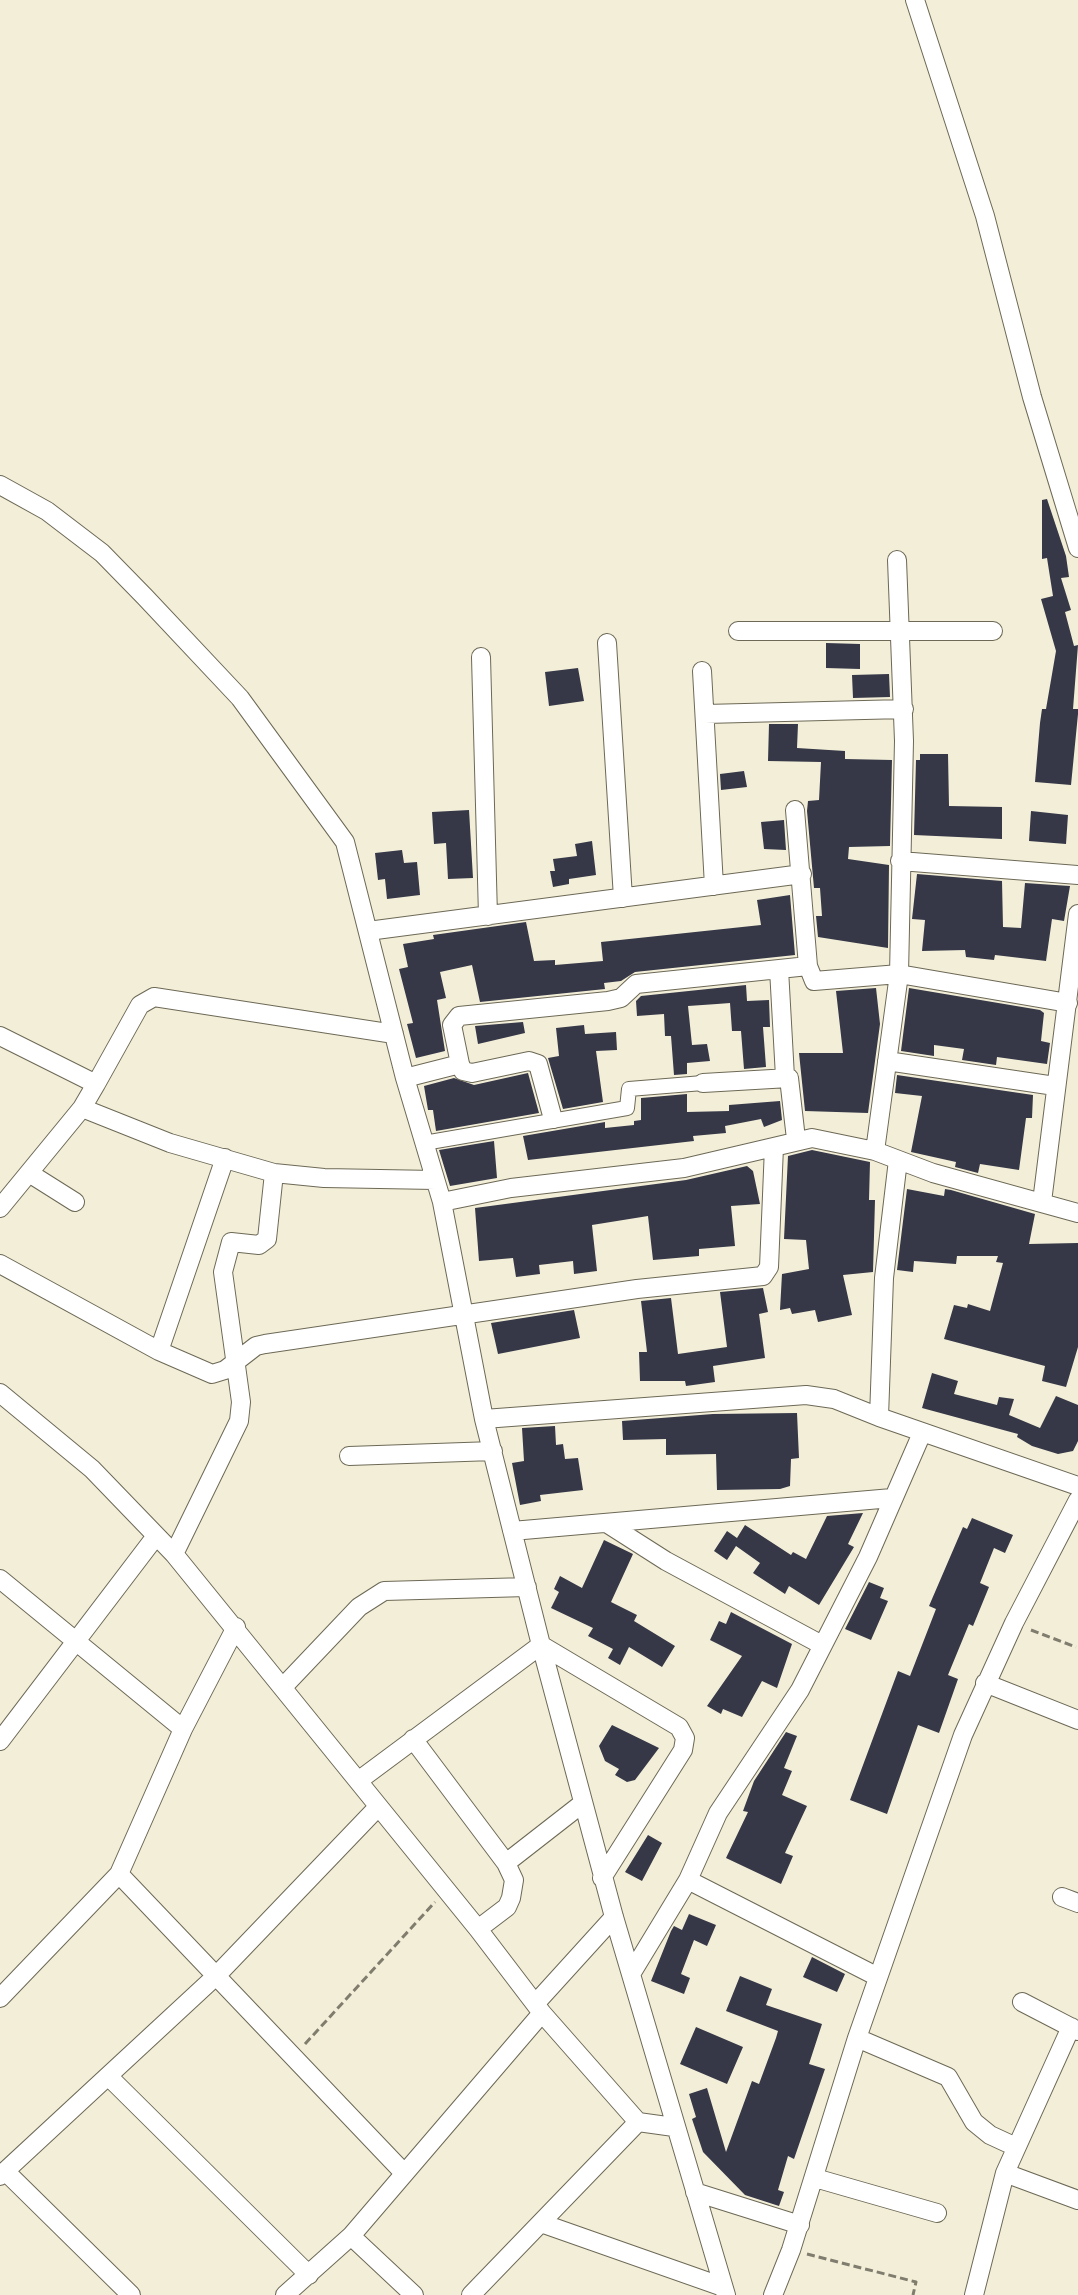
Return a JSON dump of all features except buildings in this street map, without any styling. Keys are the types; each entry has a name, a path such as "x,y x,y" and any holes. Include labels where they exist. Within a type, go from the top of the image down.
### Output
{"street":[{"path":"915,0 985,216 1032,397 1078,548"},
{"path":"0,485 47,511 102,553 240,698 345,842 405,1078 442,1202 484,1419 541,1645 602,1878 724,2291"},
{"path":"875,1151 899,974 904,709 897,560"},
{"path":"738,631 993,631"},
{"path":"607,643 623,898"},
{"path":"481,657 488,916"},
{"path":"702,671 714,886"},
{"path":"705,714 904,709"},
{"path":"795,810 811,978 817,982 899,974 1068,1003"},
{"path":"900,861 1078,875"},
{"path":"368,931 802,874"},
{"path":"1042,1202 1078,914"},
{"path":"553,1119 538,1064 529,1061 472,1073 463,1071 452,1025 459,1016 608,1001 621,998 636,984 808,966"},
{"path":"779,969 785,1077"},
{"path":"0,1208 82,1108 140,1005 154,997 394,1034"},
{"path":"0,1036 96,1084"},
{"path":"887,1061 1055,1086"},
{"path":"405,1078 460,1064"},
{"path":"424,1143 627,1108 629,1089 785,1077 792,1082 796,1139"},
{"path":"82,1108 120,1126 274,1173 324,1178 435,1180"},
{"path":"442,1202 511,1188 684,1168 796,1139 839,1141 933,1173 1078,1213"},
{"path":"0,1264 159,1351 212,1374 233,1364 256,1346 651,1287 763,1276 769,1267 774,1147"},
{"path":"159,1351 225,1158"},
{"path":"879,1417 885,1263 898,1160"},
{"path":"29,1173 75,1202"},
{"path":"174,1554 239,1421 241,1402 223,1283 229,1245 236,1241 264,1243 274,1173"},
{"path":"0,1393 92,1469 174,1554 478,1929 538,2009 638,2122 674,2127"},
{"path":"484,1419 806,1395 834,1399 922,1433 1078,1486"},
{"path":"631,1974 688,1880 718,1813 800,1690 868,1557 922,1433"},
{"path":"349,1456 493,1451"},
{"path":"512,1531 892,1498"},
{"path":"773,2295 800,2225 857,2038 963,1735 1014,1623 1078,1500"},
{"path":"608,1524 701,1581 822,1645"},
{"path":"0,1741 72,1641 156,1536"},
{"path":"0,1579 183,1729"},
{"path":"283,1687 359,1607 384,1591 527,1587"},
{"path":"0,1998 119,1874 183,1729 236,1627"},
{"path":"358,1781 541,1645"},
{"path":"541,1645 679,1727 685,1738 683,1750 602,1878"},
{"path":"985,1683 1078,1720"},
{"path":"413,1739 506,1863 514,1880 507,1907 478,1929"},
{"path":"506,1863 583,1803"},
{"path":"131,2295 2,2174 217,1975 378,1807"},
{"path":"119,1874 404,2173"},
{"path":"688,1880 878,1977"},
{"path":"285,2295 351,2236 614,1917"},
{"path":"974,2295 1005,2173 1074,2029 1022,2002"},
{"path":"857,2038 948,2077 974,2122 990,2135 1016,2147"},
{"path":"108,2076 309,2275"},
{"path":"471,2295 638,2122"},
{"path":"1005,2173 1078,2200"},
{"path":"815,2178 937,2213"},
{"path":"695,2192 800,2225"},
{"path":"541,2223 724,2291"},
{"path":"351,2236 414,2295"}],"path":[{"path":"1014,1623 1076,1647"},
{"path":"294,2055 445,1890"},
{"path":"791,2250 916,2282 913,2295"}]}
